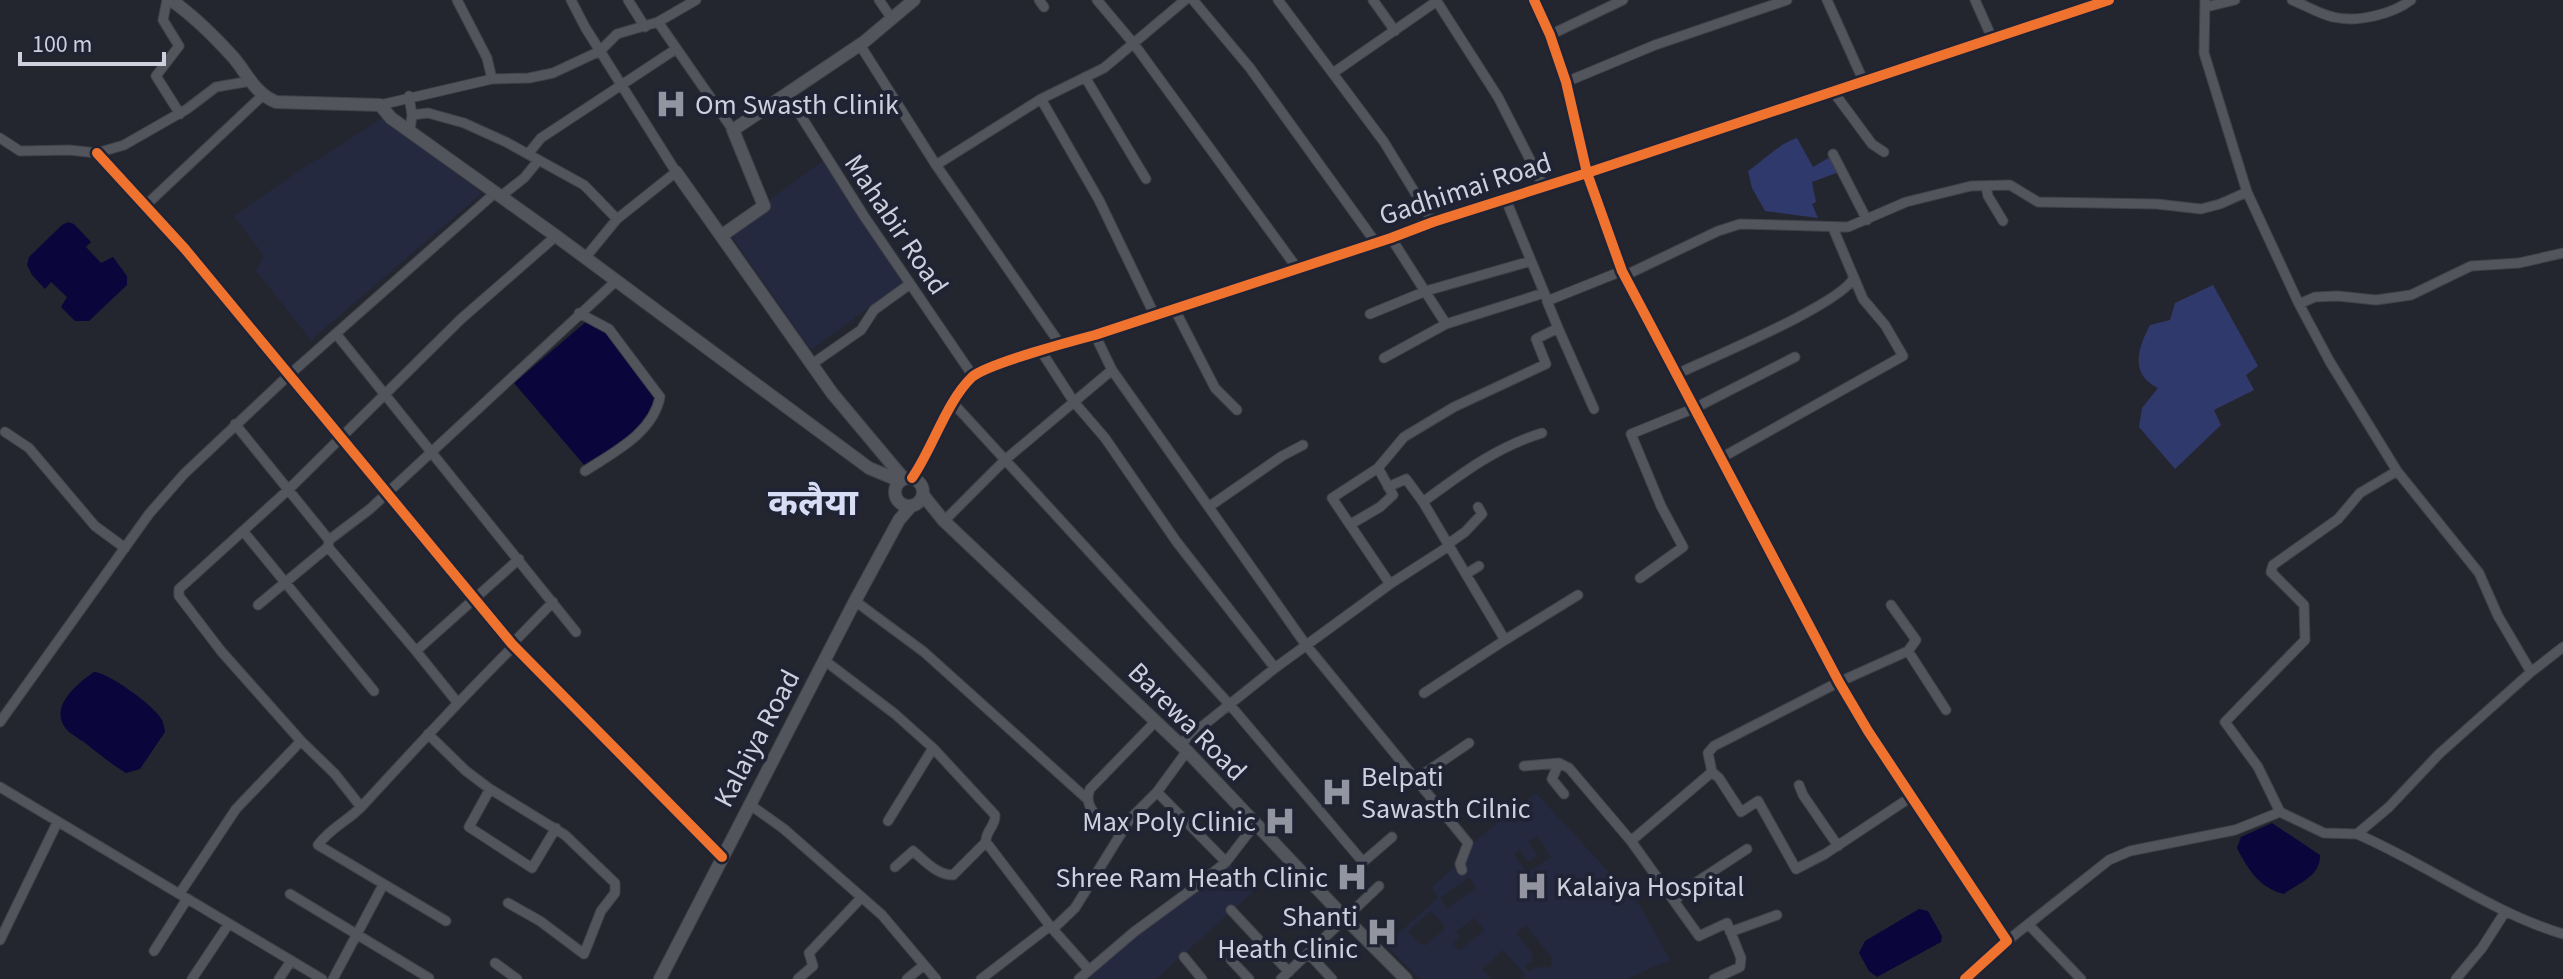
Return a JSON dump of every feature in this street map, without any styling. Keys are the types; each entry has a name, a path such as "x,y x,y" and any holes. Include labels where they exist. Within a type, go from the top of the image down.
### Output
{"main road":[{"path":"721,236 764,206 733,130 860,45 914,0"},
{"name":"Gadhimai Road","path":"973,376 1060,344 1155,316 2109,0"},
{"path":"176,1 235,59 262,96 276,102 380,105 391,118 869,468 912,487"},
{"path":"676,172 832,393 912,487"},
{"path":"912,487 896,496 908,505 912,487 953,403 973,376"},
{"name":"Barewa Road","path":"912,487 1183,748 1406,979"},
{"name":"Kalaiya Road","path":"660,979 824,660 908,505"}],"street":[{"path":"457,0 487,58 492,79"},
{"path":"571,0 676,172 617,219 585,258"},
{"path":"628,0 645,27"},
{"path":"380,105 492,79 529,78 553,73 600,51 617,34 658,22 696,0"},
{"path":"879,0 892,19"},
{"path":"1097,0 1134,44 1297,268"},
{"path":"936,165 1041,99 1104,68 1185,0"},
{"path":"1193,0 1250,68 1376,243"},
{"path":"1278,0 1384,142 1433,222"},
{"path":"1373,0 1395,31"},
{"path":"1534,0 1566,82 1587,173 1623,274 1839,682 2007,941"},
{"path":"1550,35 1623,0"},
{"path":"1566,82 1655,45 1787,0"},
{"path":"1827,0 1863,80"},
{"path":"1975,0 1992,38"},
{"path":"2235,0 2206,3 2204,53 2247,192 2299,304 2330,362 2397,471 2479,573 2498,616 2531,672"},
{"path":"2292,0 2333,17 2355,18 2401,8 2411,0"},
{"path":"176,1 163,20 179,46 156,76 180,114"},
{"path":"1333,73 1436,1 1498,97 1543,185"},
{"path":"658,22 733,130"},
{"path":"860,45 936,165 1060,344"},
{"path":"528,154 541,138 676,49"},
{"path":"1085,77 1146,179"},
{"path":"0,138 20,151 97,153 124,145 180,114 216,87 251,81"},
{"path":"1832,90 1872,144 1884,152"},
{"name":"Mahabir Road","path":"787,94 864,216 973,376"},
{"path":"145,206 262,96"},
{"path":"409,96 412,115 410,130"},
{"path":"1041,99 1099,200 1155,316"},
{"path":"412,115 428,113 464,123 528,154 584,185 617,219"},
{"path":"97,153 185,249 513,645 722,857"},
{"path":"1833,154 1867,220"},
{"path":"0,722 149,514 184,474 289,375 498,194 524,178 538,161"},
{"path":"1384,358 1446,324 1623,274 1740,224 1848,227 1906,202 1971,186 2010,185 2038,202 2157,204 2201,209 2247,192"},
{"path":"1986,186 1988,196 2003,221"},
{"path":"1506,200 1594,409"},
{"path":"1721,458 1903,356 1885,325 1863,299 1833,228"},
{"path":"361,807 335,774 301,741 221,651 179,596 179,589 343,438 461,319 556,236"},
{"path":"1391,238 1446,324"},
{"path":"2299,304 2315,297 2376,300 2411,295 2471,266 2519,263 2563,253"},
{"path":"1370,314 1426,291 1531,261"},
{"path":"1677,374 1813,308 1851,285 1854,277"},
{"path":"258,605 370,509 616,281"},
{"path":"812,364 861,330 874,310 910,284"},
{"path":"1174,308 1215,388 1237,410"},
{"path":"579,313 609,329 660,397 650,422 625,445 585,471"},
{"path":"1390,584 1332,498 1378,468 1404,437 1454,407 1546,364 1536,339 1558,328"},
{"path":"337,335 576,632"},
{"path":"1095,335 1112,370 1306,645 1468,843 1460,864 1462,870"},
{"path":"1041,351 1074,402 1105,438 1176,541 1275,668"},
{"path":"1640,578 1683,547 1661,506 1631,434 1695,408 1795,357"},
{"path":"944,521 1006,459 1112,370"},
{"path":"953,403 1230,705 1363,862 1392,837"},
{"path":"235,424 457,702"},
{"path":"5,432 29,448 95,526 125,548"},
{"path":"1423,502 1483,458 1523,438 1542,433"},
{"path":"1210,506 1303,445"},
{"path":"1351,524 1380,507 1393,495 1378,468"},
{"path":"2397,471 2360,493 2338,519 2273,565 2271,572 2304,605 2305,640 2225,722 2258,767 2280,812 2324,833 2357,834 2505,912 2563,934"},
{"path":"1388,487 1406,479 1423,502 1505,640"},
{"path":"981,979 1075,908 1130,819 1157,792 1183,748 1275,668 1465,532 1482,514 1478,507"},
{"path":"243,531 374,691"},
{"path":"416,651 519,559"},
{"path":"1466,574 1479,566"},
{"path":"1424,693 1578,595"},
{"path":"855,601 924,652 1086,798 1088,807 1120,834"},
{"path":"446,921 318,845 329,830 361,807 553,602"},
{"path":"1891,605 1916,640 1908,651 1839,682 1714,746 1708,753 1712,772 1741,812 1758,801 1796,869 1838,846 1911,797"},
{"path":"2357,834 2389,807 2439,754 2563,647"},
{"path":"1908,651 1946,710"},
{"path":"824,660 895,714 933,748 995,815 985,834 986,842 1051,927 1089,970"},
{"path":"1086,798 1090,789 1155,722"},
{"path":"428,734 466,771 490,789 556,828 615,883 615,893 601,911 584,954 540,921 508,903"},
{"path":"154,951 236,809 301,741"},
{"path":"1416,779 1469,743"},
{"path":"888,821 933,748"},
{"path":"1559,763 1552,779 1564,794"},
{"path":"1524,766 1559,763 1569,768 1631,841 1699,936 1727,923 1741,958 1740,967 1714,979"},
{"path":"1631,841 1712,772"},
{"path":"1799,785 1838,846"},
{"path":"0,787 322,979"},
{"path":"490,789 469,827 532,868 556,828"},
{"path":"1157,792 1226,862"},
{"path":"749,804 784,829 882,915 936,979"},
{"path":"1965,979 2007,941 2109,860 2130,851 2235,830 2280,812"},
{"path":"0,940 57,823"},
{"path":"1079,979 1134,932 1226,862 1256,823"},
{"path":"895,867 913,851 935,870 944,875 953,875 986,842"},
{"path":"1674,901 1692,885 1747,849"},
{"path":"333,979 383,885"},
{"path":"1231,910 1286,976 1379,886"},
{"path":"290,894 429,978"},
{"path":"798,979 813,966 809,953 862,897"},
{"path":"2456,979 2482,948 2505,912"},
{"path":"1730,932 1777,915"},
{"path":"192,979 228,925"},
{"path":"2029,925 2081,979"},
{"path":"1309,954 1332,979"},
{"path":"1184,957 1202,979"},
{"path":"1231,960 1249,979"},
{"path":"279,979 291,961"},
{"path":"495,963 517,979"},
{"path":"907,979 924,965"}],"shaded area":[{"path":"382,118 482,193 311,340 256,271 264,256 234,216"},
{"path":"1797,138 1813,167 1830,157 1839,172 1812,182 1816,202 1812,204 1818,218 1765,211 1752,188 1748,171 1777,148"},
{"path":"826,159 902,283 811,350 727,230"},
{"path":"68,222 74,224 91,242 86,247 101,263 113,257 127,276 127,285 89,321 75,321 61,307 67,297 51,282 45,289 27,265 29,257"},
{"path":"2213,285 2258,366 2246,375 2254,390 2214,410 2221,425 2175,469 2139,427 2142,408 2158,388 2143,375 2140,351 2150,325 2170,320 2175,303"},
{"path":"587,321 608,334 657,398 637,429 585,466 514,383"},
{"path":"94,672 131,691 162,720 165,732 140,769 126,773 69,732 63,724 61,715 66,699"},
{"name":"Kalaiya Hospital","path":"1536,793 1640,906 1670,960 1626,979 1522,979 1525,974 1503,950 1482,969 1491,979 1420,979 1386,945 1438,898 1432,887 1462,861 1475,841","holes":["1537,836 1551,857 1527,873 1514,854 1520,850 1528,862 1538,855 1528,842","1469,877 1476,888 1447,909 1440,898","1431,911 1443,924 1444,930 1424,946 1408,931","1474,918 1485,930 1459,951 1453,943 1460,937 1456,932","1526,925 1553,959 1553,965 1548,969 1538,966 1529,972 1525,967 1534,960 1516,933"]},
{"path":"2272,823 2320,855 2313,874 2284,894 2261,882 2237,848 2241,837"},
{"path":"1228,862 1257,888 1156,979 1091,979 1087,975"},
{"path":"1919,909 1928,911 1942,936 1941,942 1877,977 1869,971 1859,953 1865,941"}],"cycle path":[{"path":"1534,0 1566,82 1587,173 1622,271 1839,682 2007,941 1965,979"},
{"path":"912,478 963,387 972,377 994,366 2109,0"},
{"path":"97,153 185,249 512,644 722,857"}],"place":[{"name":"Om Swasth Clinik","path":"671,104"},
{"name":"Belpati Sawasth Cilnic","path":"1337,792"},
{"name":"Max Poly Clinic","path":"1280,821"},
{"name":"Shree Ram Heath Clinic","path":"1352,877"},
{"name":"Kalaiya Hospital","path":"1532,886"},
{"name":"Shanti Heath Clinic","path":"1382,932"}],"district":[{"name":"कलैया","path":"813,502"}]}
